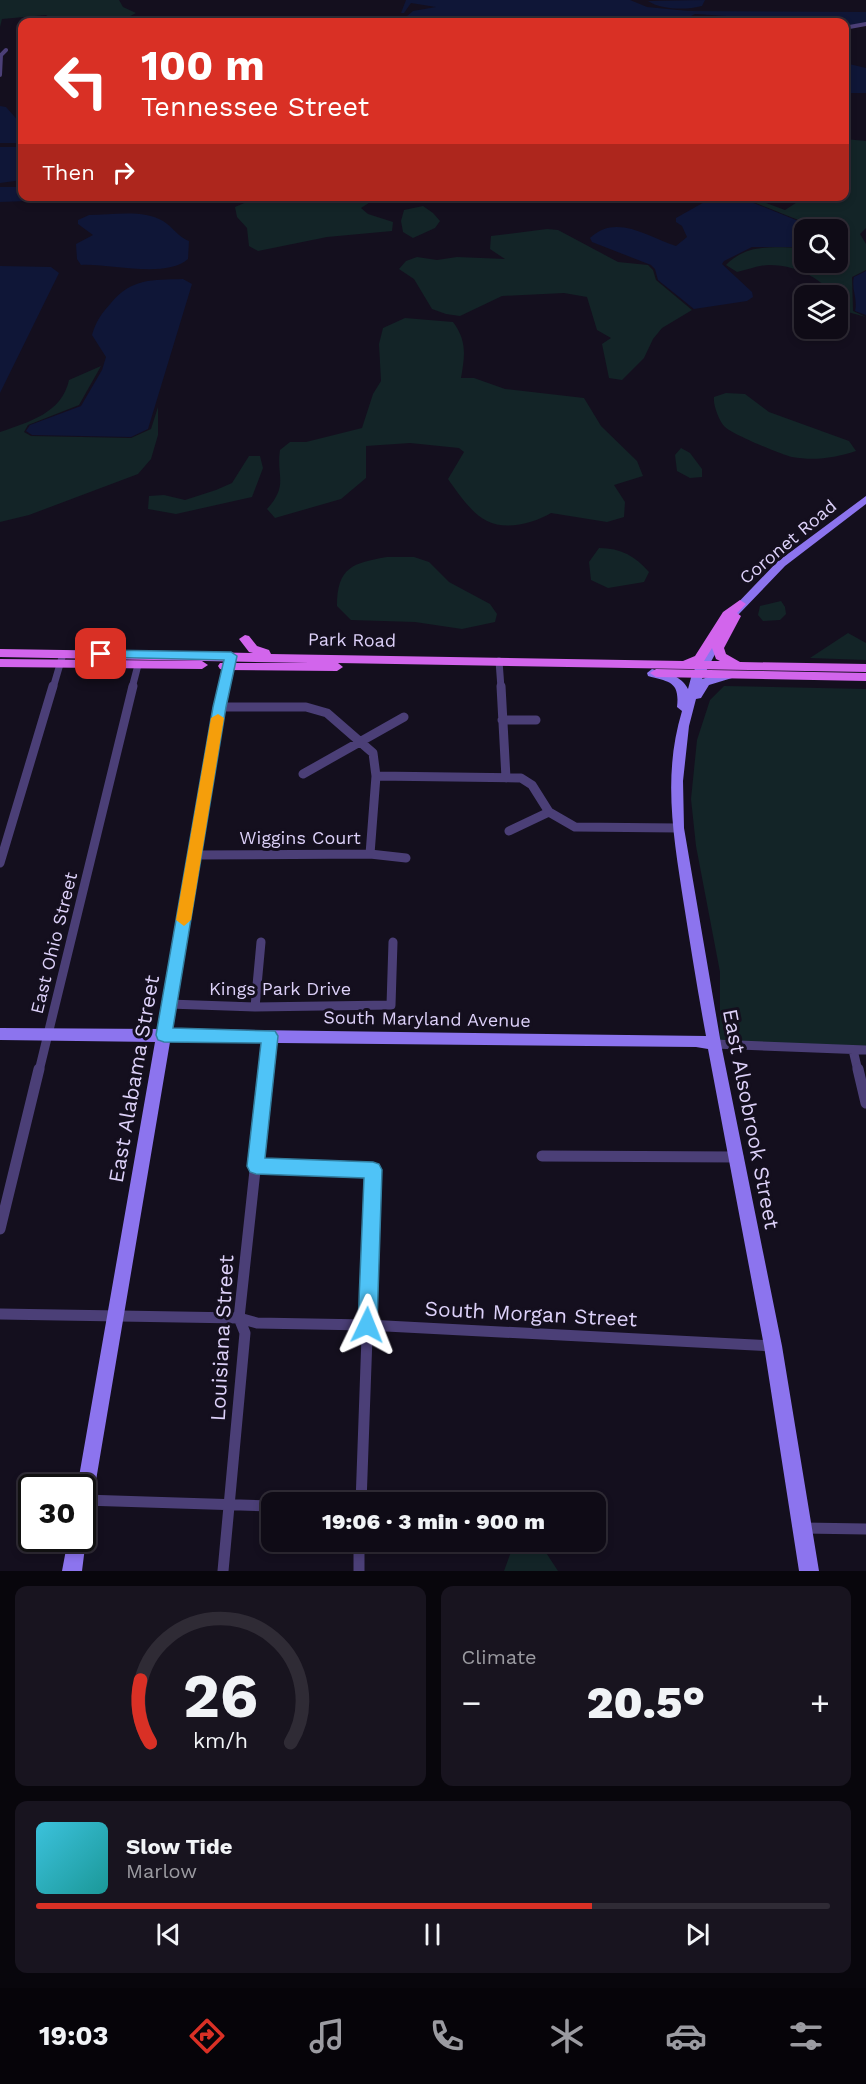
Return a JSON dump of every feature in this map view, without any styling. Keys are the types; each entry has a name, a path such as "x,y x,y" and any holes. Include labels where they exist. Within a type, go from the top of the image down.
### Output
{"main road":[{"path":"684,665 699,659 727,615 741,603"},
{"path":"741,603 718,648 720,656 735,670 866,677"},
{"path":"244,639 253,649 285,657"},
{"name":"Park Road","path":"0,653 138,665 285,657 579,671 652,673 700,670"},
{"name":"Park Road","path":"0,663 61,659 147,659 165,656 230,661 499,666"},
{"path":"230,661 315,661 330,658"},
{"path":"499,666 578,666 592,663 684,665 700,670 866,668"},
{"path":"579,671 814,667"}],"street":[{"path":"849,27 866,24"},
{"path":"0,75 1,55 6,50"},
{"name":"Coronet Road","path":"700,670 741,603 781,564 866,500"},
{"path":"0,863 61,659"},
{"name":"East Alabama Street","path":"89,1474 220,707 230,661"},
{"name":"East Ohio Street","path":"0,1228 138,665"},
{"path":"499,666 506,778"},
{"name":"East Alsobrook Street","path":"700,670 683,726 677,781 678,828 714,1044 738,1157 773,1346 809,1571"},
{"path":"683,726 705,682 735,670"},
{"path":"652,673 670,678 682,686 685,692 683,726"},
{"path":"220,707 306,707 327,713 373,753 376,776 370,854"},
{"path":"303,774 404,717"},
{"path":"502,720 536,720"},
{"path":"376,776 521,778 532,785 549,812 575,827 678,828"},
{"path":"509,831 549,812"},
{"name":"Wiggins Court","path":"195,855 370,854 406,858"},
{"path":"255,1007 261,942"},
{"name":"Kings Park Drive","path":"169,1004 255,1007 391,1005 393,942"},
{"name":"South Maryland Avenue","path":"0,1034 714,1044 853,1050"},
{"name":"Louisiana Street","path":"223,1571 245,1333 239,1318 270,1036"},
{"path":"866,1050 853,1050 866,1103"},
{"path":"542,1156 738,1157"},
{"path":"256,1166 373,1170 361,1492"},
{"name":"South Morgan Street","path":"0,1314 117,1314 239,1318 257,1323 367,1325 773,1346"},
{"path":"96,1505 261,1505"},
{"path":"803,1528 866,1529"},
{"path":"72,1571 75,1552"},
{"path":"359,1552 359,1571"}],"shaded area":[{"path":"0,0 119,0 123,7 136,13 127,18 50,18 46,15 2,19 0,27"},
{"path":"849,139 866,141 866,228 860,234 866,244 866,270 852,277 853,311 866,317 848,312 848,285 824,285 805,273 848,273 848,219 796,219 751,201 761,201 785,210 799,201 849,201"},
{"path":"249,201 372,201 361,208 368,214 393,222 392,231 327,237 258,251 249,246 247,228 237,217 235,207"},
{"path":"423,206 440,221 435,228 413,238 403,232 401,221 404,210"},
{"path":"547,229 558,230 618,262 648,265 653,270 656,280 692,310 662,328 653,339 644,358 622,380 609,378 602,344 611,338 597,330 587,297 564,293 502,296 460,316 446,314 432,309 414,279 399,269 406,261 417,257 437,260 457,257 505,259 490,249 491,236"},
{"path":"773,247 794,248 794,269 769,265 737,272 726,265 744,253"},
{"path":"405,318 453,322 461,336 464,348 461,378 474,378 505,389 584,398 601,426 637,461 643,476 614,485 625,502 624,517 607,522 551,513 536,520 511,526 495,524 476,513 448,479 464,452 459,448 410,443 366,446 366,478 341,499 275,518 267,509 274,501 280,487 280,450 290,442 306,442 362,428 373,394 381,381 379,344 383,328"},
{"path":"101,366 79,405 28,425 24,432 31,436 131,438 151,429 158,407 158,435 151,459 138,474 29,515 0,522 0,432 43,415 59,401 69,380"},
{"path":"726,393 745,394 769,412 849,441 856,451 808,459 792,457 757,444 729,430 721,421 715,408 714,397"},
{"path":"681,448 690,453 702,469 702,477 690,478 677,471 675,455"},
{"path":"249,456 260,456 263,468 252,497 176,514 148,509 149,496 164,495 185,500 232,483"},
{"path":"599,548 621,551 638,562 649,572 644,582 608,588 591,580 589,562"},
{"path":"387,557 414,557 429,562 449,582 490,604 497,614 495,622 462,629 415,622 351,620 337,606 340,583 344,575 356,565"},
{"path":"781,601 786,614 780,620 763,621 758,615 760,606"},
{"path":"848,633 866,643 866,660 810,658"},
{"path":"724,686 866,689 866,1046 720,1041 720,972 696,846 691,799 697,740 710,700"},
{"path":"511,1552 546,1552 558,1571 504,1571"}],"water":[{"path":"406,0 630,0 647,7 688,11 866,12 866,23 849,27 849,18 729,18 742,17 695,14 691,16 702,18 405,18 413,11 436,7 411,3 404,13 401,13"},
{"path":"705,0 702,6 682,9 667,8 648,1"},
{"path":"849,64 866,68 866,93 849,93"},
{"path":"0,106 6,107 18,120 18,143 0,143"},
{"path":"0,147 18,147 18,181 0,183"},
{"path":"0,187 18,187 18,201 27,201 0,202"},
{"path":"706,201 749,201 794,219 794,247 752,247 724,261 722,264 752,292 753,297 747,301 694,309 658,280 655,269 651,265 592,242 590,238 610,227 621,227 676,246 687,237 682,226 676,222 676,218"},
{"path":"137,214 155,217 167,223 189,241 188,259 178,265 151,269 81,265 77,259 76,244 93,235 78,224 78,220 89,215"},
{"path":"0,266 51,267 59,273 0,393"},
{"path":"866,271 866,315 855,311 853,281 854,277"},
{"path":"183,279 192,284 148,429 131,437 32,435 26,431 30,425 81,406 102,370 106,357 92,335 97,321 119,295 143,282"}],"slow traffic":[{"path":"184,920 218,718"}],"route":[{"path":"101,654 231,656 220,707 164,1035 270,1036 256,1166 373,1170 367,1325"}]}
